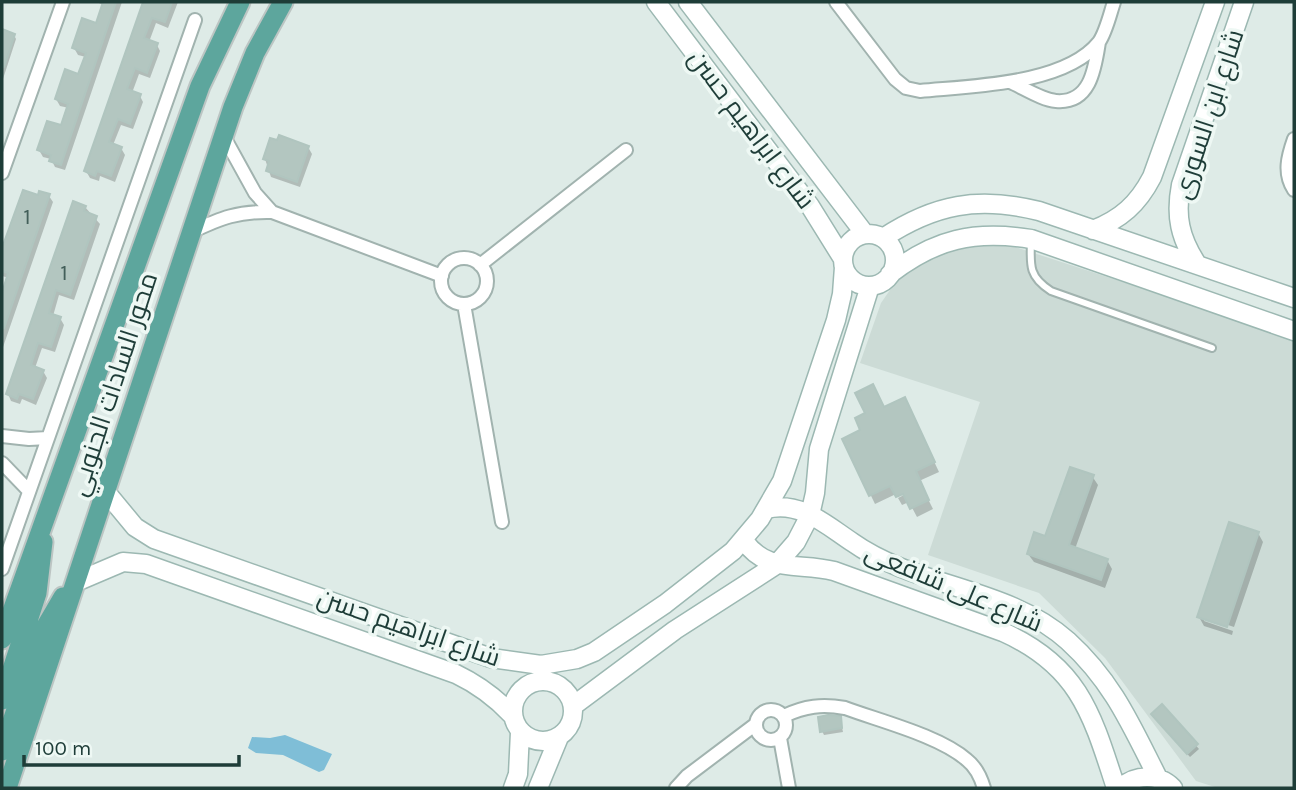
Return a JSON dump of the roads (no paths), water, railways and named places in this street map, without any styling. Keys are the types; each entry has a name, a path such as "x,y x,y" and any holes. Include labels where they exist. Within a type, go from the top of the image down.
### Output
{"main road":[{"name":"محور السادات الجنوبي","path":"2,639 200,86 240,2"},
{"name":"محور السادات الجنوبي","path":"13,784 76,582 223,135 247,71 283,2"},
{"path":"2,700 37,593 43,523"},
{"path":"2,751 46,626 54,610 76,582"}],"street":[{"path":"2,173 62,2"},
{"name":"شارع ابراهيم حسن","path":"106,492 135,527 154,539 541,673 594,652 665,604 744,541 782,481 836,320 842,294 843,263 810,206 656,2"},
{"path":"668,17 688,2"},
{"name":"شارع ابراهيم حسن","path":"688,2 874,236"},
{"path":"836,2 895,79 906,88 920,90 1035,78 1080,57 1099,41"},
{"path":"1010,82 1054,101 1077,96 1092,78 1099,41 1114,2"},
{"name":"شارع ابن السورى","path":"1197,264 1185,247 1177,206 1181,185 1244,2"},
{"path":"1214,6 1238,20"},
{"name":"شارع ابن السورى","path":"1093,230 1121,216 1142,195 1152,177 1214,6"},
{"path":"2,569 195,20"},
{"path":"223,135 255,193 272,212"},
{"path":"1294,139 1287,163 1287,174 1294,190"},
{"path":"480,265 626,150"},
{"path":"1294,298 1039,211 985,202 931,212 874,236 849,243 843,263 854,281 870,286 885,280 910,258 932,247 956,239 1006,235 1031,239 1294,331"},
{"path":"191,232 225,216 248,211 272,212 442,276"},
{"path":"874,236 890,245 894,254 894,265 890,274"},
{"path":"458,259 474,260 480,265 487,279 486,287 478,299 464,304 457,303 446,295 442,282 445,268 458,259"},
{"path":"573,706 676,630 776,565 796,542 810,515 819,449 870,286"},
{"path":"464,304 502,522"},
{"path":"2,436 48,438"},
{"path":"2,463 29,491"},
{"name":"شارع على شافعى","path":"766,509 791,507 810,515 852,543 898,566 1001,603 1034,618 1065,638 1091,663 1114,692 1157,778"},
{"path":"744,541 755,554 776,565"},
{"name":"شارع ابراهيم حسن","path":"76,582 123,562 146,564 457,674 487,691 512,715"},
{"name":"شارع على شافعى","path":"776,565 809,566 834,571 1003,632 1028,644 1050,659 1069,679 1083,702 1118,788"},
{"path":"513,788 518,774 520,732 512,715 513,705 522,688 541,673 565,690 573,706 570,723 559,737 538,788"},
{"path":"784,716 813,706 845,708 953,750 970,762 984,788"},
{"path":"780,738 775,740 759,735 757,718 767,710 774,709 784,716 787,726 780,738 789,788"},
{"path":"676,788 687,776 756,724"},
{"path":"520,732 539,741 559,737"},
{"path":"1118,788 1142,776 1157,778 1173,788"}],"lane":[{"path":"1031,239 1030,265 1033,275 1051,291 1212,348"}],"water":[{"path":"285,735 332,754 324,770 319,772 283,755 256,753 248,748 252,737"}]}
